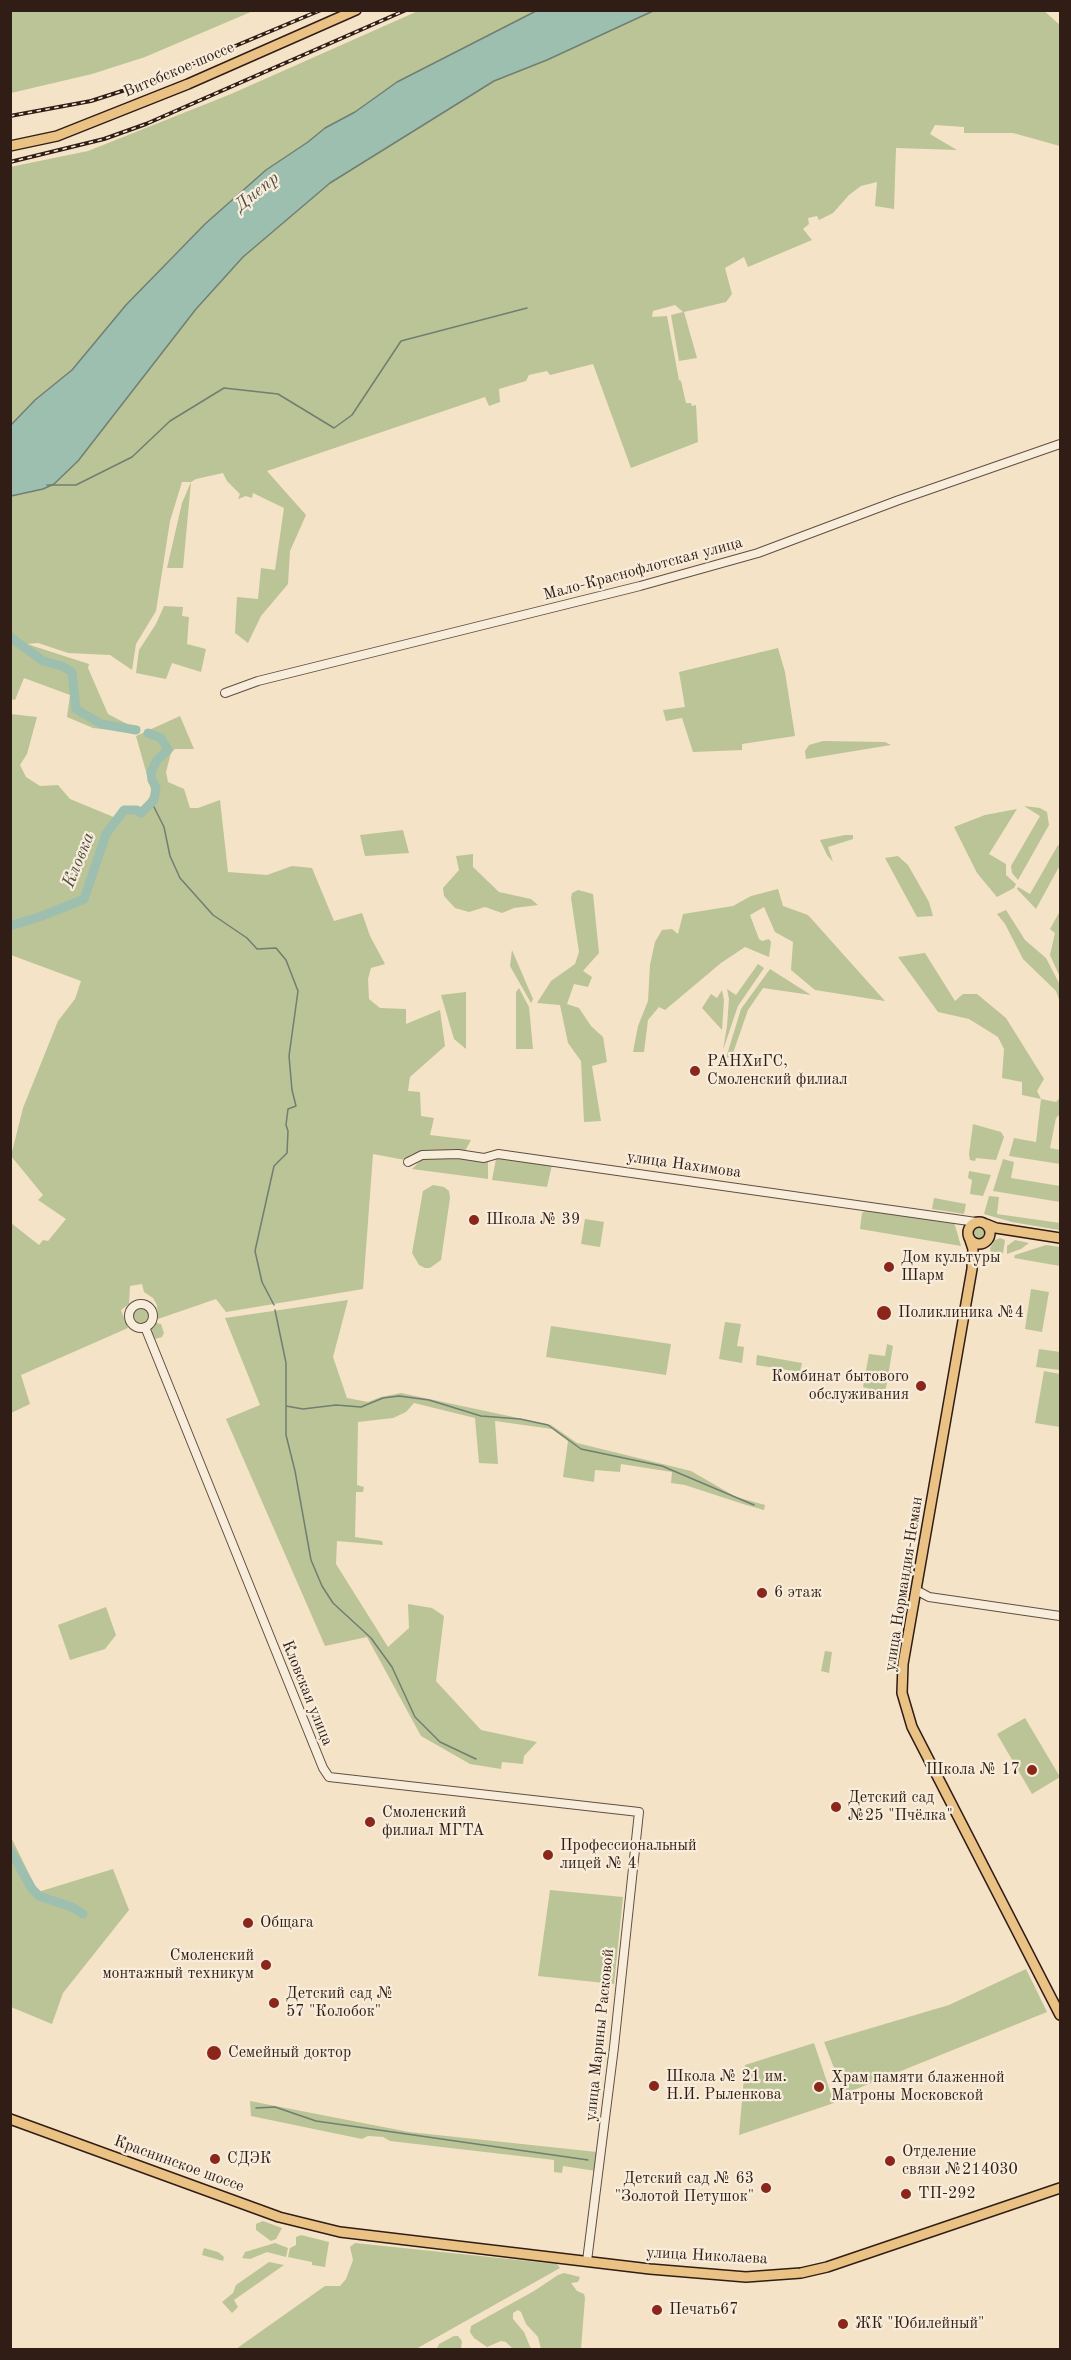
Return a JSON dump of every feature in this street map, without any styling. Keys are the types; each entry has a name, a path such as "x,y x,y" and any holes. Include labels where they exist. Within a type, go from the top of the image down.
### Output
{"main road":[{"name":"Витебское шоссе","path":"10,146 57,136 188,84 356,10"},
{"path":"972,1269 990,1233 981,1223"},
{"path":"972,1269 973,1249 969,1236 971,1225 981,1223 1012,1231 1060,1238"},
{"path":"969,1236 975,1243 987,1240 999,1231 1012,1231"},
{"name":"улица Нормандия-Неман","path":"972,1269 903,1664 904,1705 912,1727 1060,2014"},
{"name":"Краснинское шоссе","path":"10,2119 279,2217 340,2232"},
{"name":"улица Николаева","path":"340,2232 746,2277 801,2272 848,2261 1060,2188"}],"street":[{"name":"Мало-Краснофлотская улица","path":"225,693 258,681 640,586 758,553 899,500 1060,444"},
{"name":"улица Нахимова","path":"408,1162 422,1155 458,1154 484,1158 498,1154 981,1223"},
{"path":"956,1220 969,1236"},
{"name":"Кловская улица","path":"145,1328 323,1768 329,1777 639,1812"},
{"path":"916,1590 929,1597 1060,1616"},
{"name":"улица Марины Расковой","path":"587,2261 614,2047 639,1812"}],"shaded area":[{"path":"1043,10 1060,25 1060,146 1013,133 964,133 964,127 935,125 930,134 957,150 896,148 894,209 875,206 877,182 861,186 849,195 833,213 819,220 817,216 808,218 809,224 803,229 812,240 748,267 744,257 725,268 732,294 726,302 684,312 697,358 679,361 671,315 683,312 675,305 653,311 652,317 667,316 679,380 686,403 696,405 698,442 631,468 593,364 550,375 547,371 529,375 526,381 499,389 500,402 489,406 485,397 267,471 306,515 290,551 288,584 261,616 248,643 235,633 237,597 258,599 261,568 275,570 284,508 253,493 252,498 246,496 238,499 240,494 227,481 223,473 191,482 182,482 170,521 156,611 136,644 132,670 110,655 68,653 38,643 27,644 89,664 88,668 108,714 129,725 141,727 132,732 93,728 67,717 70,695 24,678 15,700 11,699 11,496 43,489 54,484 78,461 196,309 243,257 330,183 494,81 653,11"},
{"path":"10,11 253,11 145,57 92,74 11,93"},
{"path":"418,11 536,11 397,82 355,112 325,128 266,170 205,224 168,261 72,370 35,400 11,425 10,167 88,151 231,94"},
{"path":"191,482 183,568 167,568 182,503"},
{"path":"164,606 183,607 182,616 189,617 187,644 206,649 201,672 172,663 166,679 136,673 139,650 156,624"},
{"path":"778,648 785,672 795,736 742,744 742,750 693,752 682,718 666,721 663,710 685,707 679,672"},
{"path":"11,714 37,717 27,754 20,765 26,777 40,786 58,785 70,799 116,818 124,809 142,809 152,793 136,736 180,716 194,749 175,749 171,753 166,772 168,782 184,789 190,808 198,808 220,800 228,872 267,875 292,866 312,868 334,921 362,913 370,936 385,964 371,968 368,979 369,999 380,1008 406,1009 406,1024 440,1010 445,1046 410,1077 408,1091 420,1092 421,1116 434,1118 430,1135 471,1140 465,1151 412,1154 405,1160 373,1154 363,1289 226,1312 216,1299 158,1319 157,1305 153,1298 144,1292 142,1284 130,1286 129,1304 121,1310 128,1328 21,1375 30,1404 11,1413 11,1223 39,1245 43,1240 48,1241 66,1219 38,1200 43,1195 11,1156 23,1108 58,1021 75,999 81,981 11,955"},
{"path":"823,741 885,742 891,745 806,759 805,751 809,745"},
{"path":"1024,806 1040,808 1047,812 1049,825 1018,880 1012,873 1011,866 1040,816"},
{"path":"1017,809 989,854 1006,864 1006,875 1016,884 1014,888 997,897 977,873 954,827 985,815"},
{"path":"403,830 409,853 365,856 360,835"},
{"path":"853,835 853,839 828,847 833,862 820,840"},
{"path":"1058,845 1060,846 1060,865 1036,909 1017,889 1018,887 1030,894"},
{"path":"473,854 473,867 499,892 531,899 538,905 514,908 502,913 485,907 469,912 455,908 444,896 443,888 459,870 456,856"},
{"path":"898,856 908,865 929,902 933,916 917,917 885,858"},
{"path":"778,889 783,906 808,915 885,1001 815,990 791,970 793,942 775,932 764,907 750,915 759,939 762,941 769,939 771,942 769,957 745,947 721,963 665,1010 659,1007 648,1020 644,1052 633,1052 638,1026 648,1001 650,965 655,942 662,930 672,929 678,934 683,914 733,906 751,896"},
{"path":"578,890 593,894 599,953 583,971 592,977 588,987 574,984 567,1004 579,1008 591,1026 603,1037 607,1062 592,1066 601,1121 584,1122 581,1061 568,1043 560,1005 537,1003 551,981 575,964 579,952 571,898 572,893"},
{"path":"1006,910 1025,940 1046,958 1060,985 1060,1002 1056,991 1023,959 1005,924 997,914"},
{"path":"1060,911 1060,977 1050,955 1055,933 1050,929"},
{"path":"512,950 533,999 531,1003 510,966"},
{"path":"925,953 955,1001 963,994 977,994 1006,1018 1044,1079 1037,1091 1041,1099 1022,1095 1022,1082 1002,1078 1004,1049 998,1037 969,1019 938,1012 898,957"},
{"path":"758,964 764,968 738,1006 723,1050 729,999 727,989 736,995"},
{"path":"770,969 811,995 763,988 748,1010 732,1056 726,1058 741,1009"},
{"path":"519,988 529,1007 533,1049 516,1049 516,992"},
{"path":"722,990 724,1000 722,1030 702,1008 711,994 717,998"},
{"path":"466,992 466,1049 454,1039 441,995"},
{"path":"1060,1098 1060,1114 1056,1118 1050,1148 1060,1150 1060,1164 1009,1156 1014,1138 1036,1142 1041,1099 1056,1102"},
{"path":"973,1124 1001,1132 1004,1137 996,1160 976,1158 975,1161 970,1160"},
{"path":"458,1156 488,1161 488,1179 412,1169 423,1158"},
{"path":"496,1159 552,1165 547,1187 492,1180"},
{"path":"1003,1159 1014,1162 1011,1178 1060,1186 1060,1202 993,1191"},
{"path":"969,1171 991,1175 983,1196 970,1194 972,1180 968,1178"},
{"path":"433,1185 444,1187 449,1191 450,1198 441,1260 430,1268 425,1268 419,1265 412,1253 423,1191"},
{"path":"989,1196 999,1197 997,1214 1060,1223 1059,1230 1012,1222 984,1214"},
{"path":"934,1198 966,1204 964,1214 932,1209"},
{"path":"866,1210 954,1222 961,1246 860,1229 862,1213"},
{"path":"585,1219 604,1222 600,1247 581,1244"},
{"path":"976,1226 982,1226 986,1233 982,1240 976,1240 972,1236 972,1230"},
{"path":"1000,1238 1005,1240 1003,1253 1000,1255 991,1253 990,1248 995,1240"},
{"path":"1015,1240 1029,1243 1007,1254 1007,1246"},
{"path":"1046,1245 1060,1247 1060,1266 1014,1258 1015,1255"},
{"path":"1031,1289 1049,1292 1042,1332 1025,1329"},
{"path":"348,1300 333,1357 347,1398 368,1402 401,1393 551,1425 577,1443 691,1471 736,1497 765,1505 764,1510 685,1485 671,1483 672,1472 621,1464 620,1472 595,1470 594,1482 563,1477 568,1441 552,1429 495,1421 498,1464 479,1463 475,1418 414,1403 406,1412 393,1418 358,1422 357,1485 364,1487 363,1492 356,1492 355,1537 382,1541 383,1545 337,1541 336,1564 388,1647 409,1628 408,1604 432,1608 444,1616 436,1681 481,1730 537,1742 524,1756 523,1764 502,1762 501,1769 470,1764 421,1736 367,1637 325,1646 226,1419 260,1405 225,1318"},
{"path":"140,1306 147,1309 150,1316 147,1323 140,1326 133,1323 130,1316 133,1309"},
{"path":"725,1322 741,1324 737,1346 744,1347 742,1363 719,1359"},
{"path":"161,1324 164,1333 162,1337 155,1339 151,1330 152,1325"},
{"path":"551,1326 671,1344 666,1375 546,1357"},
{"path":"887,1344 893,1346 885,1394 863,1387 869,1354 885,1356"},
{"path":"1039,1349 1060,1352 1060,1370 1036,1367"},
{"path":"757,1355 802,1363 800,1372 756,1365"},
{"path":"1044,1371 1060,1374 1060,1427 1035,1423"},
{"path":"106,1607 116,1635 105,1649 70,1660 58,1625"},
{"path":"825,1651 832,1652 829,1673 821,1671"},
{"path":"1025,1718 1060,1777 1032,1794 997,1734"},
{"path":"10,1835 38,1892 113,1869 129,1910 63,1993 52,2024 11,2007"},
{"path":"550,1890 623,1897 614,1984 538,1976"},
{"path":"1026,1969 1047,2012 844,2094 824,2042 949,2005"},
{"path":"814,2043 834,2103 739,2135 745,2065"},
{"path":"250,2101 409,2132 597,2152 596,2171 563,2166 562,2173 554,2172 554,2160 390,2141 383,2137 368,2136 362,2139 251,2116"},
{"path":"263,2221 282,2228 276,2239 271,2241 256,2230 256,2224"},
{"path":"301,2235 329,2242 325,2267 288,2257 290,2248 296,2245 296,2237"},
{"path":"275,2243 288,2248 286,2257 267,2252 250,2259 242,2258 245,2252"},
{"path":"355,2243 557,2264 560,2268 416,2349 236,2349 325,2286 340,2286 346,2279 353,2260 350,2247"},
{"path":"204,2248 218,2252 224,2257 223,2261 202,2255"},
{"path":"269,2262 284,2265 234,2300 238,2307 232,2313 222,2302 233,2293 236,2285"},
{"path":"564,2273 580,2277 578,2282 571,2283 577,2291 584,2294 585,2298 581,2349 541,2349 538,2337 526,2324 518,2310 513,2313 513,2319 524,2332 531,2349 513,2349 506,2342 501,2341 487,2347 474,2338 470,2332 471,2326"},
{"path":"458,2336 462,2341 461,2349 437,2349 439,2344"}],"water":[{"name":"Днепр","path":"536,11 653,11 547,60 494,81 330,183 243,257 196,309 78,461 54,484 43,489 11,496 11,425 35,400 72,370 126,305 205,224 266,170 325,128 355,112 397,82"}],"waterway":[{"path":"47,485 76,485 132,457 170,421 224,388 278,394 334,428 352,415 401,341 527,308"},
{"name":"Кловка","path":"10,637 43,661 62,666 72,672 76,709 101,724 136,730"},
{"name":"Кловка","path":"10,926 84,899 106,834 124,810 137,810 141,813 154,800 156,787 151,772 157,760 168,750 161,738 148,733"},
{"path":"152,803 164,827 170,856 180,878 213,915 247,938 257,949 276,948 286,960 298,991 289,1056 296,1106 288,1109 287,1153 274,1166 255,1251 262,1282 274,1305"},
{"path":"275,1310 286,1363 286,1435 311,1560 322,1586 333,1603 371,1638 392,1667 415,1717 440,1742 476,1759"},
{"path":"286,1406 303,1409 336,1405 361,1407 383,1398 399,1396 429,1400 481,1416 520,1419 548,1425 581,1449 662,1466 754,1505"},
{"name":"Кловка","path":"10,1850 32,1889 39,1896 72,1907 83,1914"},
{"path":"256,2108 275,2107 316,2121 588,2160"}],"railway":[{"path":"10,116 91,101 147,83 321,10"},
{"path":"10,162 104,139 146,124 406,10"}],"place":[{"name":"РАНХиГС, Смоленский филиал","path":"695,1071"},
{"name":"Школа № 39","path":"474,1220"},
{"name":"Дом культуры Шарм","path":"889,1267"},
{"name":"Поликлиника №4","path":"884,1313"},
{"name":"Комбинат бытового обслуживания","path":"921,1386"},
{"name":"6 этаж","path":"762,1593"},
{"name":"Школа № 17","path":"1032,1770"},
{"name":"Детский сад №25 \"Пчёлка\"","path":"836,1807"},
{"name":"Смоленский филиал МГТА","path":"370,1822"},
{"name":"Профессиональный лицей № 4","path":"548,1855"},
{"name":"Общага","path":"248,1923"},
{"name":"Смоленский монтажный техникум","path":"266,1965"},
{"name":"Детский сад № 57 \"Колобок\"","path":"274,2003"},
{"name":"Семейный доктор","path":"214,2053"},
{"name":"Школа № 21 им. Н.И. Рыленкова","path":"654,2086"},
{"name":"Храм памяти блаженной Матроны Московской","path":"819,2087"},
{"name":"СДЭК","path":"215,2159"},
{"name":"Отделение связи №214030","path":"890,2161"},
{"name":"Детский сад № 63 \"Золотой Петушок\"","path":"766,2188"},
{"name":"ТП-292","path":"906,2194"},
{"name":"Печать67","path":"657,2310"},
{"name":"ЖК \"Юбилейный\"","path":"843,2324"}]}
